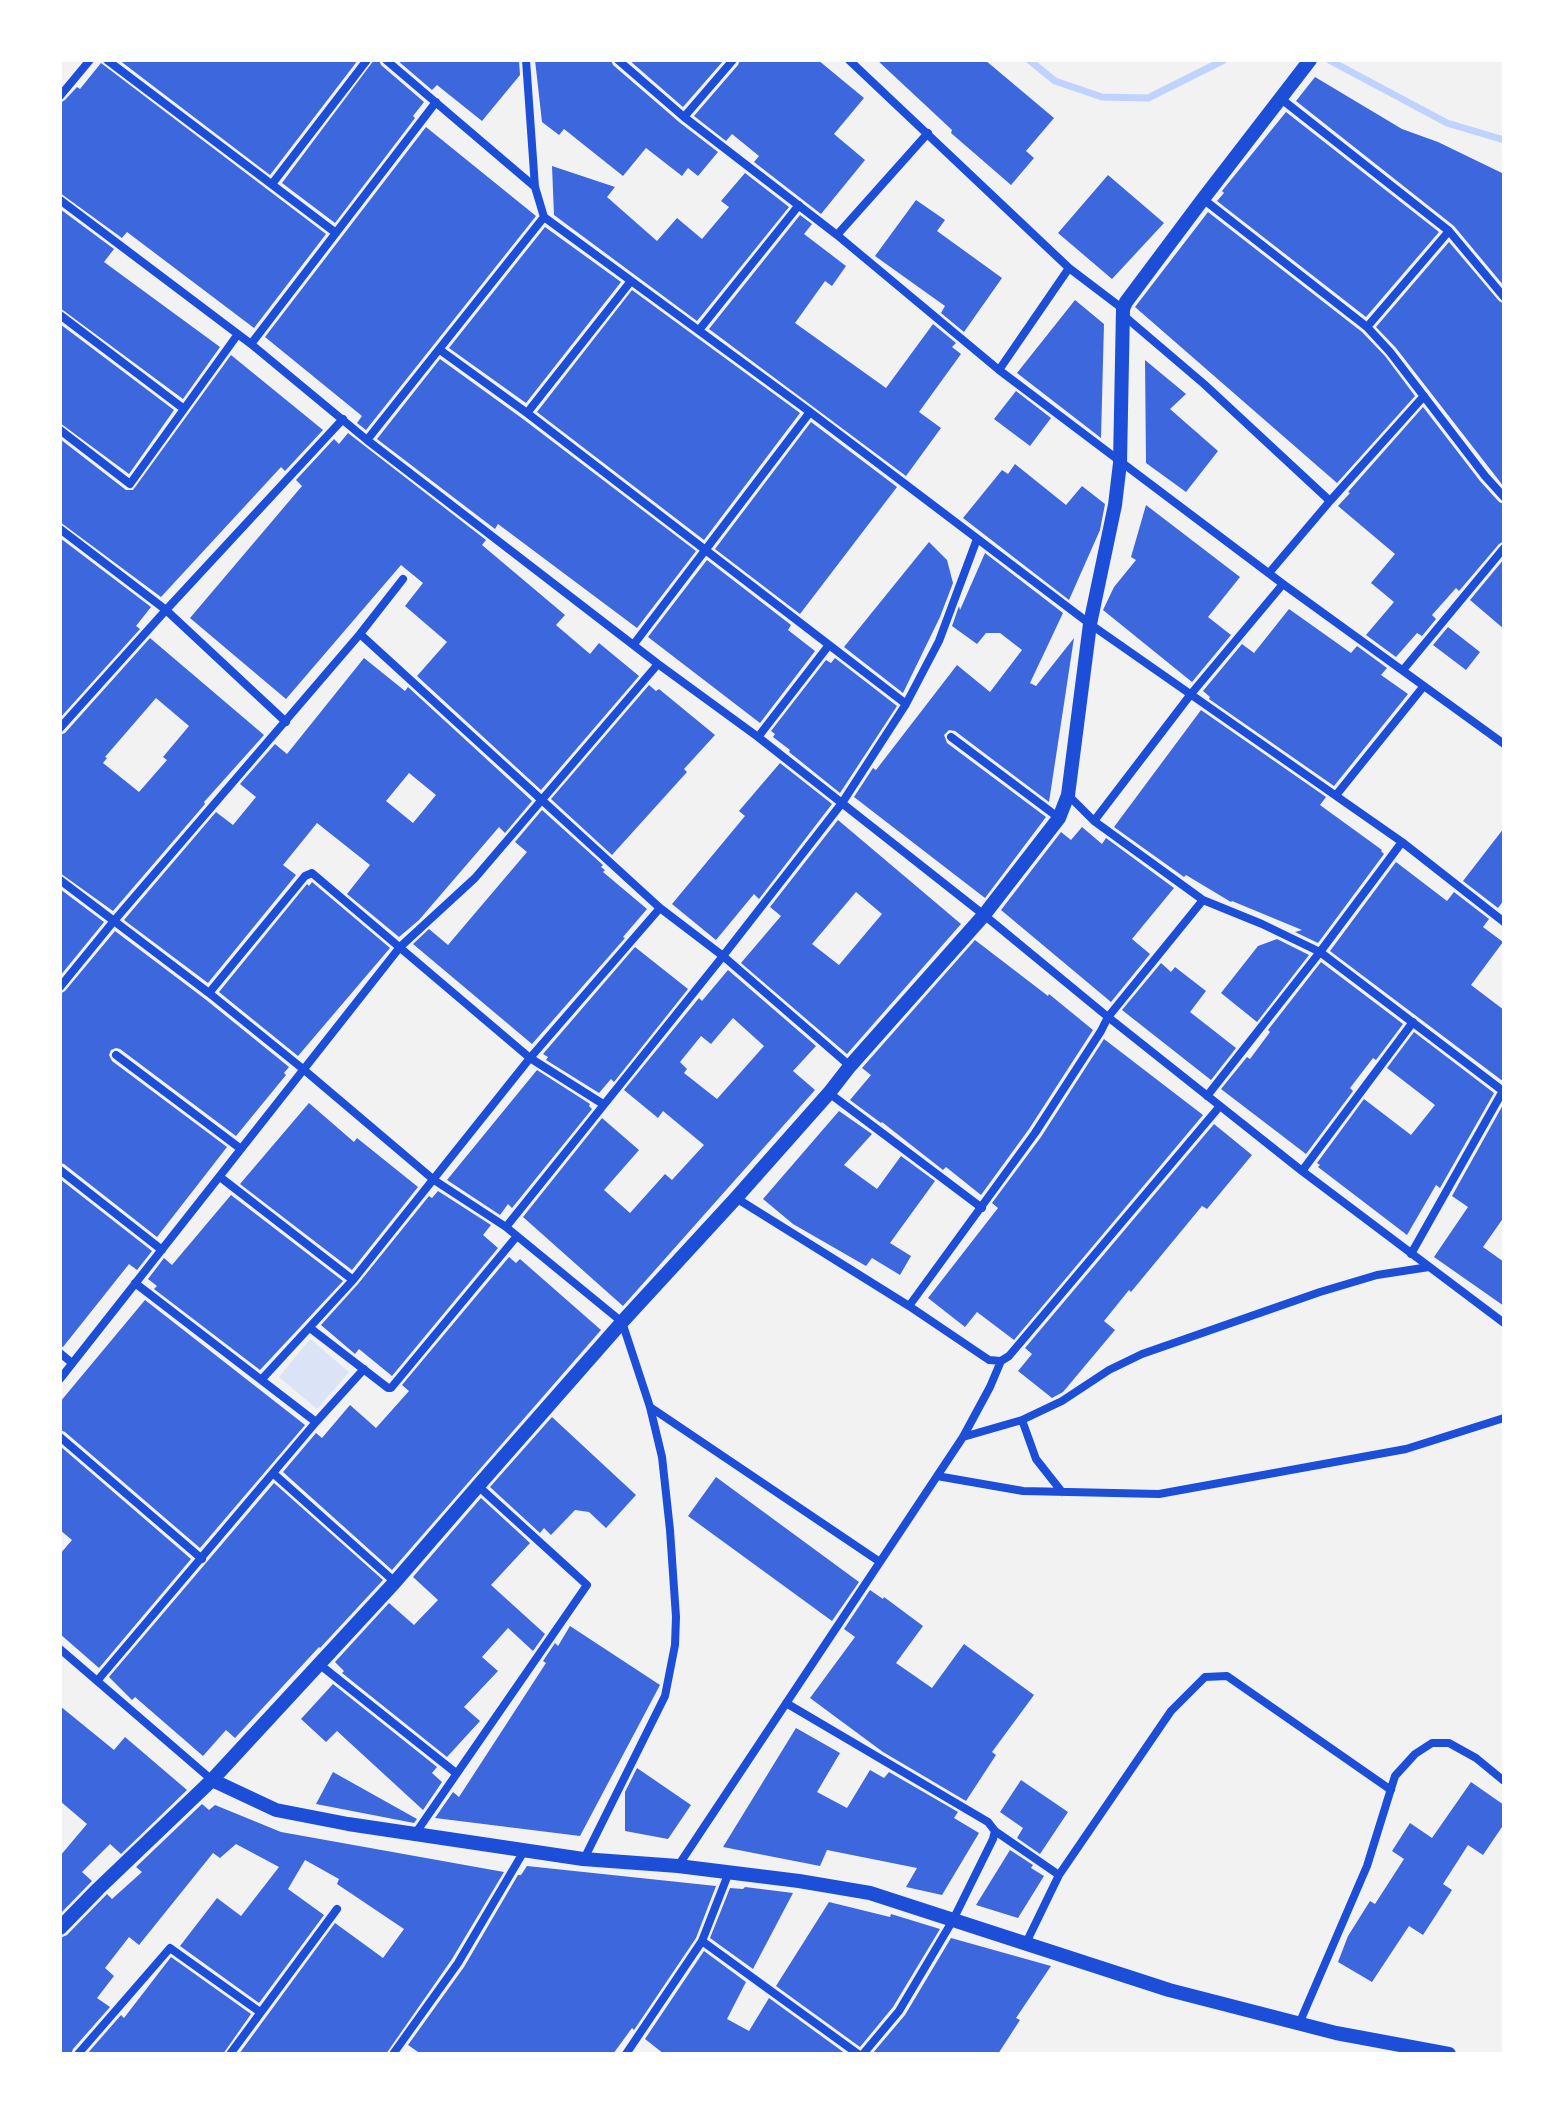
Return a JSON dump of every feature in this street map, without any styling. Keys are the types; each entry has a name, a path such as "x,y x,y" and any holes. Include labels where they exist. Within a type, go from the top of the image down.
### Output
{"street":[{"path":"60,96 90,60"},
{"path":"107,60 336,233"},
{"path":"272,184 367,60"},
{"path":"386,60 535,187"},
{"path":"526,60 535,187 544,217 810,412 1090,624 1337,794 1503,919"},
{"path":"618,60 684,117 837,235 999,370 1283,584 1504,744"},
{"path":"684,117 733,60"},
{"path":"849,60 1069,268 1204,384 1330,501"},
{"path":"60,1928 212,1780 395,1582 984,915 1059,818 1068,795 1090,624 1115,505 1120,463 1122,312 1126,302 1307,64"},
{"path":"1280,98 1449,231 1504,297"},
{"path":"251,344 436,102"},
{"path":"837,235 928,133"},
{"path":"1203,199 1367,327 1504,497"},
{"path":"60,200 251,344 367,440 658,664 758,737 1302,1171 1504,1323"},
{"path":"699,330 799,205"},
{"path":"367,440 544,217"},
{"path":"1367,327 1449,231"},
{"path":"999,370 1069,268"},
{"path":"527,413 631,281"},
{"path":"60,315 184,409"},
{"path":"60,430 130,484 238,334"},
{"path":"440,350 527,413 906,704"},
{"path":"1269,573 1424,396"},
{"path":"634,644 810,412"},
{"path":"60,728 343,419"},
{"path":"60,529 166,610 286,722"},
{"path":"506,1227 842,803 906,704 939,641 977,539"},
{"path":"1403,670 1504,548"},
{"path":"60,987 360,634 403,579"},
{"path":"1094,821 1191,694 1283,584"},
{"path":"360,634 660,908 723,956 850,1066"},
{"path":"758,737 829,645"},
{"path":"60,1379 400,947 475,878 658,664"},
{"path":"1337,794 1423,687"},
{"path":"951,737 1059,818"},
{"path":"1068,795 1094,821 1203,900 1320,952 1504,1090 1411,1254"},
{"path":"1207,1096 1402,842"},
{"path":"209,993 308,874 317,876 530,1058 603,1104"},
{"path":"60,880 209,993 434,1180 506,1227 622,1322 650,1407 662,1457 676,1617 675,1645 665,1696 583,1859"},
{"path":"909,1306 1035,1133 1108,1017 1203,900"},
{"path":"262,1379 353,1280 530,1058 660,908"},
{"path":"1302,1171 1413,1022"},
{"path":"116,1055 241,1149"},
{"path":"829,1093 982,1208"},
{"path":"678,1866 963,1437 1001,1361 1009,1356 1220,1106"},
{"path":"60,1170 162,1250"},
{"path":"220,1177 353,1280"},
{"path":"736,1198 989,1360 1001,1361"},
{"path":"310,1328 391,1388 517,1236"},
{"path":"963,1437 1022,1420 1062,1401 1109,1370 1142,1354 1320,1292 1377,1275 1429,1267"},
{"path":"135,1283 316,1422"},
{"path":"60,1353 72,1363"},
{"path":"97,1681 364,1369"},
{"path":"650,1407 880,1562"},
{"path":"937,1476 1023,1491 1159,1494 1406,1449 1504,1418"},
{"path":"1022,1420 1036,1459 1062,1492"},
{"path":"60,1437 202,1559"},
{"path":"274,1474 395,1582"},
{"path":"415,1835 587,1585 478,1486"},
{"path":"60,1649 212,1780 276,1810 524,1851 729,1872 870,1893 1169,1990 1336,2033 1449,2054"},
{"path":"319,1664 456,1773"},
{"path":"1026,1943 1059,1875 1171,1711 1205,1677 1227,1676 1391,1790"},
{"path":"786,1703 988,1822 995,1831 1059,1875"},
{"path":"1299,2024 1367,1866 1395,1776 1415,1754 1432,1743 1449,1743 1476,1758 1504,1781"},
{"path":"702,1941 861,2054 899,2011 953,1920 995,1831"},
{"path":"393,2054 458,1963 524,1851"},
{"path":"640,2054 628,2050 702,1941 729,1872"},
{"path":"230,2054 337,1909"},
{"path":"78,2054 170,1948 260,2012"}],"shaded area":[{"path":"310,1339 349,1372 317,1409 279,1377"}],"building":[{"path":"119,60 358,60 270,175"},
{"path":"374,60 379,60 424,102 335,223 282,183"},
{"path":"397,60 519,60 520,75 482,121 437,85 432,90"},
{"path":"535,60 611,60 679,122 718,152 698,176 688,168 682,176 646,148 623,176 564,129 559,135 542,122"},
{"path":"629,60 724,60 683,107"},
{"path":"740,60 818,60 864,98 834,134 865,160 821,214 754,162 759,156 732,134 726,141 694,116"},
{"path":"877,60 985,60 1054,118 1026,151 1034,158 1011,185 951,133 952,130"},
{"path":"101,63 326,234 254,328 127,232 122,238 60,193 60,103 77,87 80,89"},
{"path":"1315,77 1402,129 1438,142 1504,174 1504,286 1454,226 1296,101"},
{"path":"1286,112 1439,232 1366,317 1217,201"},
{"path":"426,127 536,216 366,430 357,423 362,416 265,337"},
{"path":"552,166 615,187 607,197 657,241 677,218 702,239 729,207 721,201 745,173 789,207 697,321 554,215"},
{"path":"1108,175 1164,223 1112,279 1058,233"},
{"path":"916,200 945,220 937,231 1002,278 964,332 941,313 945,306 875,256"},
{"path":"60,209 114,249 104,262 220,347 183,399 60,308"},
{"path":"1208,212 1362,332 1385,356 1415,396 1337,483 1135,307"},
{"path":"800,215 812,224 804,234 846,266 832,286 825,281 795,323 886,388 933,324 956,343 952,347 961,354 919,412 941,428 906,476 709,329"},
{"path":"545,227 621,282 526,403 449,348"},
{"path":"1449,242 1504,304 1504,487 1396,348 1376,327"},
{"path":"632,290 800,413 704,540 537,412"},
{"path":"1075,300 1104,324 1101,438 1017,373"},
{"path":"60,324 174,410 129,474 60,423"},
{"path":"231,355 323,430 285,471 281,467 161,597 60,522 60,439 126,490 133,490"},
{"path":"440,359 696,551 637,628 498,524 495,529 377,439"},
{"path":"1145,360 1186,394 1170,409 1218,451 1186,492 1146,463"},
{"path":"1016,391 1051,418 1030,446 994,419"},
{"path":"1423,407 1480,481 1504,504 1504,541 1459,591 1456,588 1432,615 1436,619 1422,636 1417,633 1396,657 1366,635 1394,602 1371,583 1395,554 1338,506"},
{"path":"811,422 897,487 800,614 715,549"},
{"path":"348,433 486,540 482,545 565,615 556,625 590,654 599,643 639,676 541,790 417,676 447,642 405,606 423,583 401,565 286,699 190,618 302,486 296,480 334,439 339,444"},
{"path":"1015,464 1066,505 1082,486 1105,504 1100,530 1069,600 963,518 1002,470 1008,474"},
{"path":"1146,505 1240,577 1208,617 1231,635 1192,682 1103,610 1114,587 1136,560 1131,557"},
{"path":"60,538 151,607 136,626 140,629 60,718"},
{"path":"929,542 947,560 953,583 903,693 844,647"},
{"path":"985,553 1063,613 1030,683 1036,686 1074,638 1049,802 955,731 949,730 944,735 947,743 1046,817 985,898 854,797 873,768 876,770 957,665 990,692 1022,650 1000,633 986,633 977,644 952,626"},
{"path":"1504,559 1504,629 1470,600"},
{"path":"707,560 791,625 788,630 815,651 760,723 648,637"},
{"path":"1289,609 1351,653 1357,646 1387,668 1381,675 1408,694 1334,786 1209,699 1203,691 1242,644 1254,653"},
{"path":"1448,627 1480,652 1466,670 1433,645"},
{"path":"150,638 264,735 113,911 60,873 60,735","holes":["156,698 189,726 163,757 167,760 139,792 103,763"]},
{"path":"364,658 405,691 408,687 532,801 505,833 499,827 419,920 399,937 347,894 370,865 317,823 283,865 296,875 208,983 124,920 216,812 233,825 256,797 240,784 275,744 287,754","holes":["409,773 436,795 413,823 386,801"]},
{"path":"835,658 897,706 840,793 789,752 771,731 826,660 831,663"},
{"path":"649,685 656,691 659,689 715,735 684,769 687,772 612,855 551,799"},
{"path":"1201,710 1326,797 1320,805 1382,850 1384,854 1318,943 1295,932 1302,930 1231,902 1186,875 1184,877 1114,827"},
{"path":"780,763 832,804 759,899 754,894 716,940 672,904 745,816 739,811"},
{"path":"542,810 603,865 603,872 647,909 532,1044 413,944 429,929 448,945 527,852 515,842"},
{"path":"838,820 961,924 847,1054 741,963 781,916 770,907","holes":["856,892 882,914 839,965 812,944"]},
{"path":"1082,827 1102,844 1106,838 1174,888 1132,939 1150,954 1111,1002 1001,910 1061,832 1071,840"},
{"path":"1504,828 1504,900 1498,908 1463,881"},
{"path":"1396,862 1447,901 1454,892 1489,919 1483,927 1503,942 1471,985 1504,1010 1504,1082 1330,951"},
{"path":"312,882 390,948 298,1056 219,992 307,884 309,886"},
{"path":"60,889 104,922 60,976"},
{"path":"115,931 289,1067 284,1073 286,1075 236,1136 120,1049 111,1050 109,1055 112,1061 227,1147 157,1237 60,1163 60,994"},
{"path":"1277,939 1309,955 1257,1022 1221,993 1258,946"},
{"path":"975,940 1093,1030 1029,1129 981,1195 850,1100 871,1075 862,1068"},
{"path":"635,947 688,989 614,1082 611,1079 599,1093 546,1060 548,1057 543,1054"},
{"path":"1321,962 1403,1024 1350,1088 1353,1091 1306,1154 1221,1089 1247,1057 1250,1059 1270,1032 1268,1030"},
{"path":"1161,963 1171,972 1175,967 1206,991 1190,1012 1236,1048 1211,1080 1122,1010"},
{"path":"728,970 816,1046 793,1071 815,1090 623,1306 523,1217 602,1118 639,1150 604,1190 630,1213 665,1174 672,1180 704,1145 663,1111 658,1118 624,1090 699,998 702,1001","holes":["733,1018 764,1046 717,1099 684,1073 687,1069 680,1062 701,1036 711,1044"]},
{"path":"1414,1032 1494,1093 1440,1188 1436,1185 1407,1235 1318,1167 1320,1165 1317,1163 1364,1099 1411,1135 1435,1105 1387,1068"},
{"path":"1104,1039 1203,1115 1014,1340 977,1312 965,1327 928,1298 998,1208 992,1203 1041,1137"},
{"path":"537,1070 590,1104 592,1109 512,1208 508,1204 500,1215 447,1180"},
{"path":"309,1103 354,1142 357,1138 418,1187 352,1270 240,1184"},
{"path":"1504,1103 1504,1217 1483,1247 1504,1262 1504,1306 1434,1257 1468,1207 1452,1196"},
{"path":"839,1111 872,1134 844,1165 877,1189 901,1156 935,1181 890,1243 911,1256 900,1275 872,1258 866,1266 793,1224 763,1199"},
{"path":"1214,1124 1252,1155 1207,1209 1202,1206 1131,1292 1129,1290 1104,1321 1115,1330 1063,1392 1052,1398 1018,1371 1032,1354 1025,1348"},
{"path":"60,1179 152,1251 137,1270 129,1264 63,1347 60,1346"},
{"path":"438,1191 491,1225 483,1235 498,1248 392,1376 359,1349 355,1354 321,1325 429,1196 432,1198"},
{"path":"231,1195 343,1281 260,1370 154,1289 157,1286 148,1279 164,1258 172,1265"},
{"path":"509,1257 516,1263 520,1259 601,1330 392,1570 283,1472 316,1433 322,1438 350,1405 376,1428 409,1391 402,1385"},
{"path":"145,1300 305,1425 200,1548 60,1430 60,1402"},
{"path":"552,1417 636,1495 606,1528 589,1512 575,1510 551,1535 544,1528 540,1533 490,1487"},
{"path":"60,1446 191,1559 99,1668 60,1634 60,1554 72,1540 60,1530"},
{"path":"716,1477 859,1582 832,1621 688,1516"},
{"path":"274,1483 383,1580 235,1738 226,1730 203,1756 135,1697 132,1700 109,1677"},
{"path":"481,1498 530,1543 491,1585 545,1634 533,1651 508,1628 482,1657 498,1671 464,1707 480,1721 447,1757 342,1673 344,1671 335,1662 389,1603 414,1625 438,1600 413,1577"},
{"path":"870,1590 923,1626 896,1663 932,1688 964,1644 1034,1695 992,1752 996,1755 966,1801 883,1752 810,1698 855,1637 844,1629"},
{"path":"570,1626 660,1685 580,1836 435,1818 453,1792 459,1797 546,1663 543,1661 555,1643 558,1646"},
{"path":"333,1684 437,1767 432,1773 442,1782 423,1810 337,1731 326,1742 301,1719"},
{"path":"60,1706 114,1750 125,1737 187,1790 121,1854 110,1844 82,1872 92,1881 60,1914 60,1856 87,1824 60,1801"},
{"path":"796,1728 840,1753 817,1792 847,1808 870,1770 884,1778 889,1772 958,1812 954,1818 979,1833 942,1895 906,1887 917,1868 827,1850 820,1866 723,1847"},
{"path":"637,1768 691,1805 668,1839 625,1831 625,1792"},
{"path":"333,1772 417,1819 414,1823 316,1804"},
{"path":"1021,1780 1068,1812 1040,1854 1017,1838 1023,1828 1000,1812"},
{"path":"1471,1782 1504,1805 1504,1824 1483,1855 1468,1845 1443,1884 1452,1890 1423,1935 1409,1926 1372,1982 1338,1962 1348,1936 1370,1901 1375,1904 1404,1859 1392,1851 1410,1823 1432,1838"},
{"path":"202,1804 209,1810 215,1805 281,1832 504,1872 452,1959 386,2054 239,2054 335,1923 383,1958 404,1929 337,1884 339,1879 305,1860 288,1889 324,1915 259,2003 180,1946 217,1898 241,1916 279,1867 236,1844 220,1858 213,1853 139,1945 129,1937 105,1968 114,1976 97,1998 110,2007 71,2054 60,2054 60,1938 67,1935 107,1894 112,1899 142,1872 136,1867"},
{"path":"1010,1850 1044,1876 1018,1918 976,1905"},
{"path":"527,1866 716,1886 696,1938 634,2030 632,2028 613,2054 421,2054 408,2045 464,1967 518,1875"},
{"path":"730,1888 793,1893 753,1969 710,1938"},
{"path":"829,1902 890,1917 891,1914 940,1929 893,2007 860,2047 776,1986"},
{"path":"951,1938 1051,1966 1016,2018 1020,2020 998,2054 872,2054 905,2015"},
{"path":"704,1951 746,1982 727,2019 749,2031 769,1998 846,2054 664,2054 645,2039"},
{"path":"171,1957 251,2014 223,2054 87,2054 121,2015 124,2018"}],"waterway":[{"path":"1029,60 1055,81 1102,97 1148,98 1224,60"},
{"path":"1329,60 1447,123 1504,140"}]}
